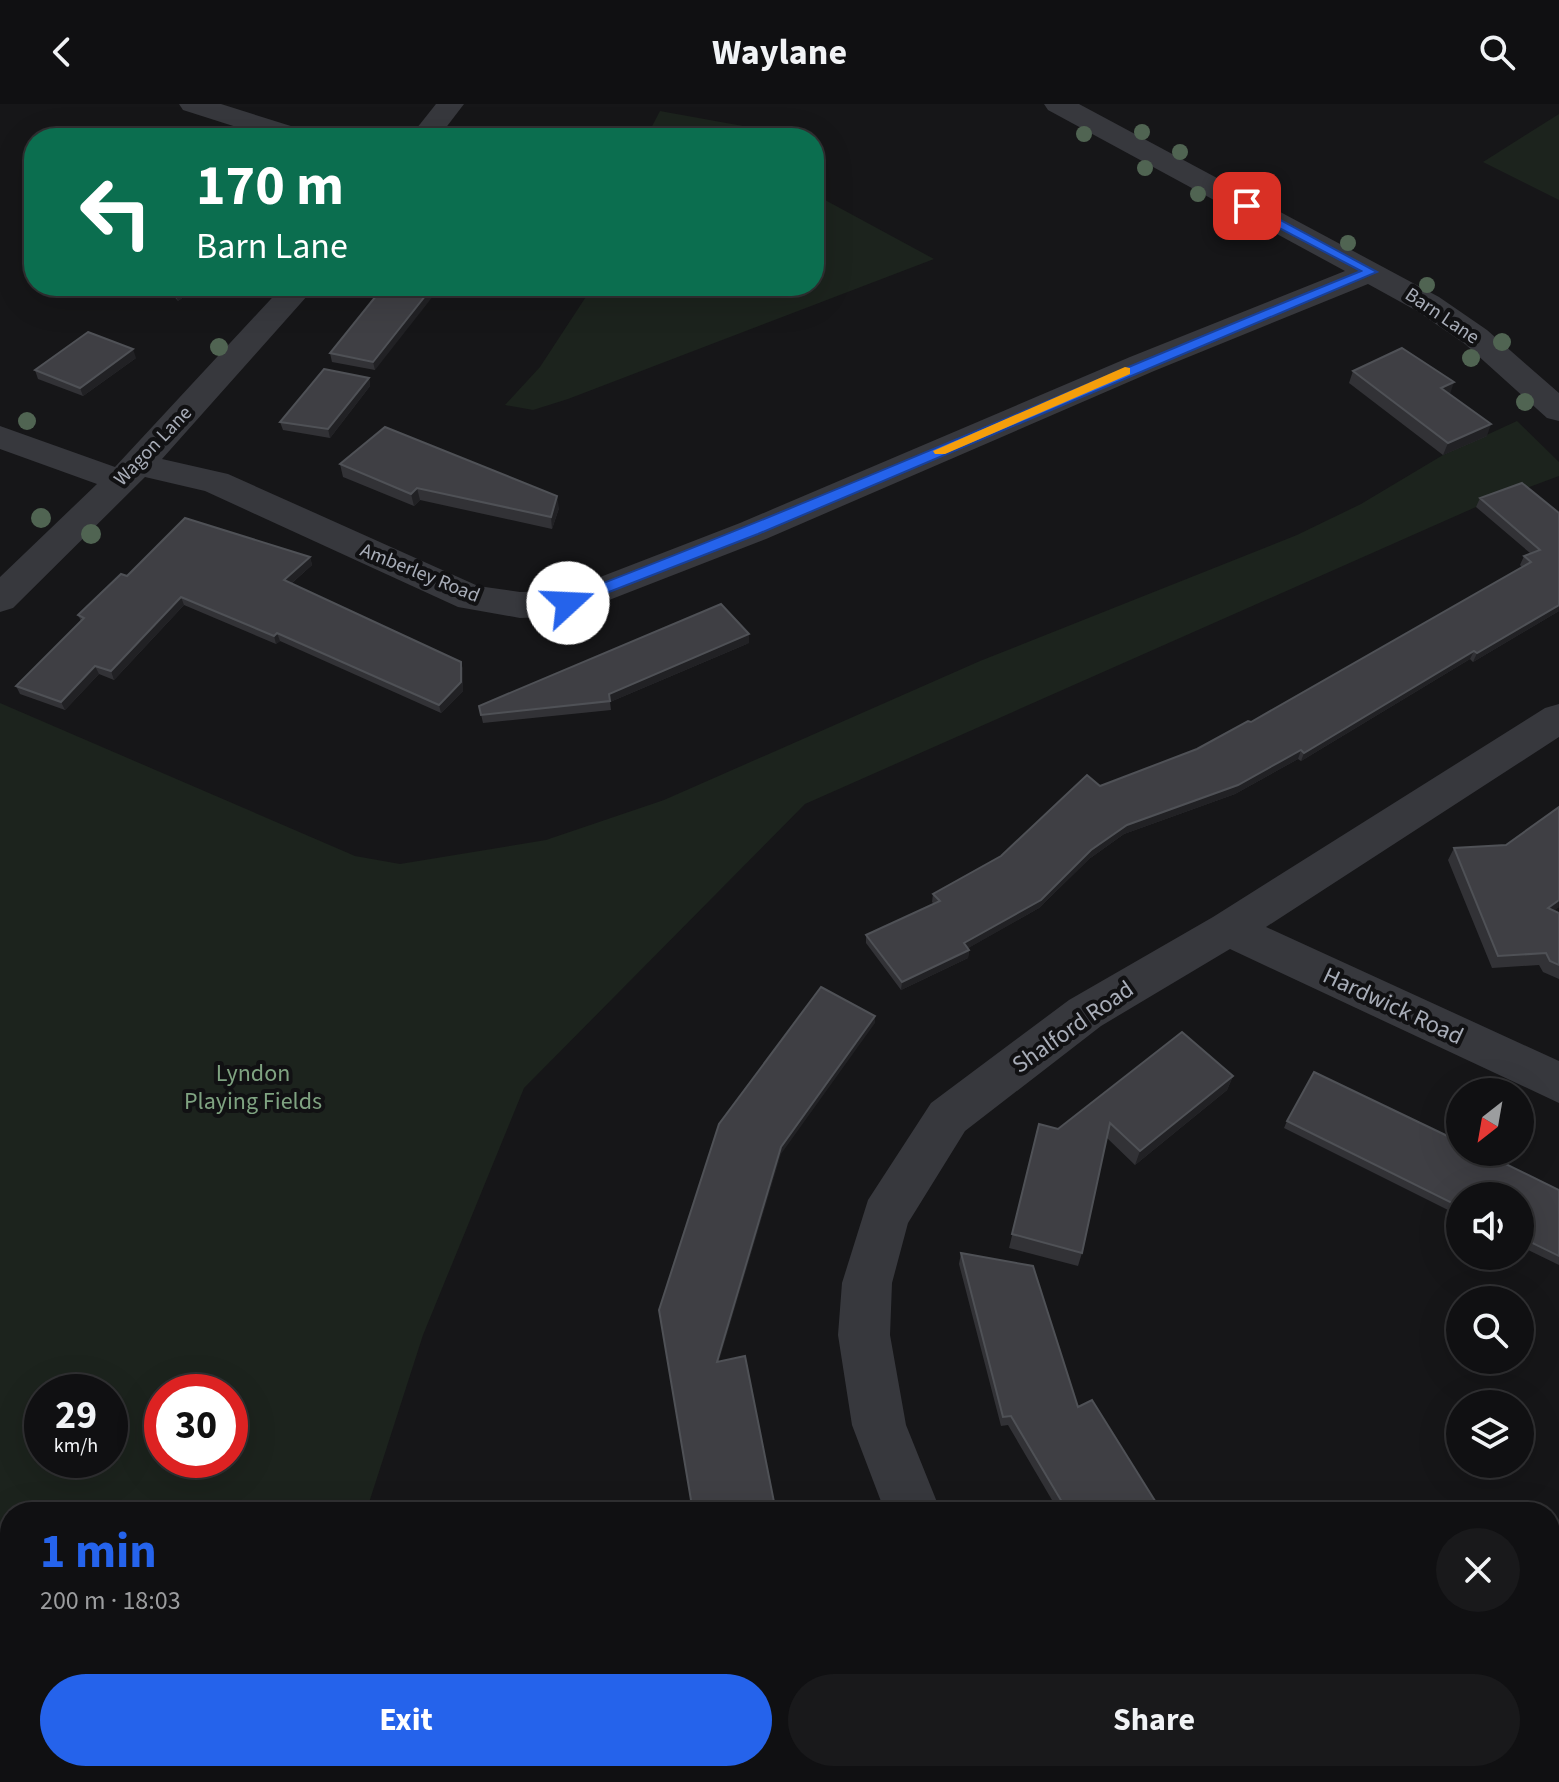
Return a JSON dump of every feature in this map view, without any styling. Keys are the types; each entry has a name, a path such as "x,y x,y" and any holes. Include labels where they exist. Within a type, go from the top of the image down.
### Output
{"street":[{"path":"193,104 269,128"},
{"path":"431,128 450,104"},
{"name":"Barn Lane","path":"1058,104 1428,304 1554,398"},
{"name":"Amberley Road","path":"0,437 59,461 216,482 471,598 520,605 568,603 753,531 1142,364 1371,272"},
{"name":"Wagon Lane","path":"0,599 129,472 291,296"},
{"name":"Shalford Road","path":"909,1502 879,1425 864,1335 867,1283 885,1216 948,1117 1085,1013 1228,929 1559,718"},
{"name":"Hardwick Road","path":"1228,929 1559,1083"}],"green space":[{"path":"660,111 754,128 651,128"},
{"path":"1559,114 1559,200 1483,162"},
{"path":"824,199 934,259 568,399 533,410 505,405 540,367 586,296 824,296"},
{"name":"Lyndon Playing Fields","path":"1517,421 1559,462 1559,476 1476,507 805,804 524,1088 423,1335 369,1502 0,1502 0,703 355,856 400,864 546,840 664,800 980,661 1297,535 1361,504 1443,455"}],"building":[{"path":"376,296 425,296 373,362 330,353"},
{"path":"88,332 133,349 80,388 35,370"},
{"path":"1402,348 1454,382 1441,388 1491,424 1448,443 1353,371"},
{"path":"324,369 369,378 328,429 280,422"},
{"path":"385,427 557,496 551,517 417,488 411,494 340,464"},
{"path":"1522,483 1559,513 1559,605 1477,653 1474,651 1304,753 1301,750 1238,785 1127,825 1091,850 1041,900 964,943 969,950 902,982 866,935 940,901 933,894 1001,856 1087,775 1100,786 1197,749 1251,722 1531,562 1524,556 1540,550 1480,498"},
{"path":"185,518 310,557 284,580 461,662 461,682 439,705 277,633 274,636 181,597 111,671 95,666 61,702 16,686 84,618 78,615 121,574 127,576"},
{"path":"721,604 749,634 609,694 610,701 481,715 479,706"},
{"path":"1559,807 1559,900 1548,908 1559,913 1559,965 1550,961 1546,953 1498,956 1454,848 1506,845"},
{"path":"821,987 875,1016 781,1147 717,1362 745,1356 774,1502 691,1502 659,1310 719,1124"},
{"path":"1182,1032 1233,1076 1140,1151 1110,1123 1082,1253 1012,1234 1039,1124 1058,1129"},
{"path":"1314,1072 1446,1135 1446,1166 1510,1166 1559,1190 1559,1256 1534,1244 1534,1182 1446,1182 1446,1200 1287,1121"},
{"path":"961,1253 1033,1266 1078,1407 1092,1400 1156,1502 1062,1502 1011,1416 1003,1417"}],"slow traffic":[{"path":"940,451 1125,371"}],"route":[{"path":"568,603 753,531 1142,364 1371,272 1247,206"}]}
